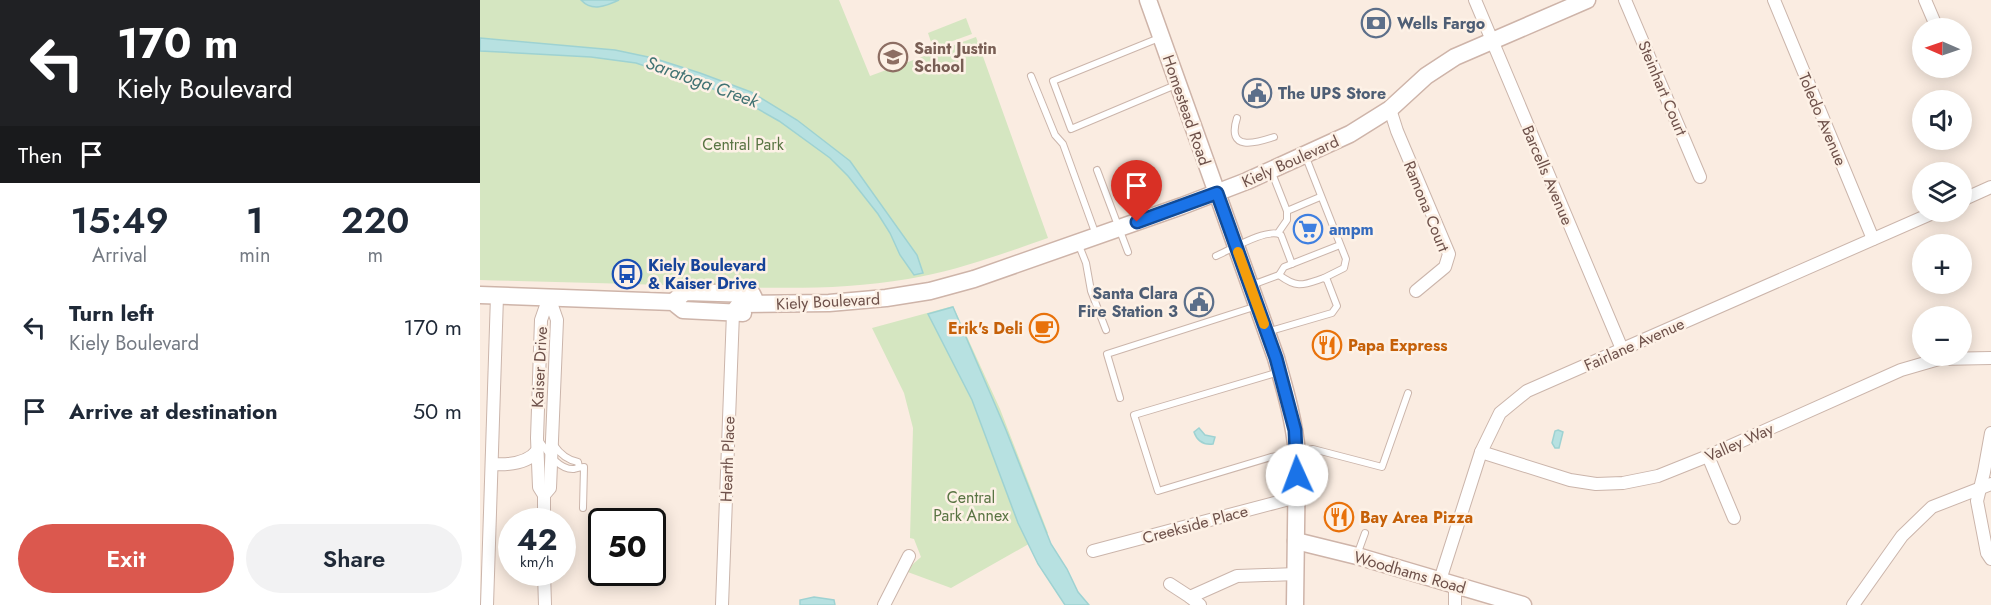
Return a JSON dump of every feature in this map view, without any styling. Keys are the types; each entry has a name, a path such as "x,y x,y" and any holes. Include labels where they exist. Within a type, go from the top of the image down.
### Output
{"main road":[{"name":"Homestead Road","path":"1148,0 1280,371 1295,430 1298,497 1295,605"},
{"name":"Kiely Boulevard","path":"757,304 829,303 930,291 974,279 1217,193 1350,134 1390,109 1426,76 1455,57 1587,0"},
{"name":"Kiely Boulevard","path":"673,302 685,292 752,294 757,304"},
{"name":"Kiely Boulevard","path":"488,295 673,302 683,310 750,314 757,304"},
{"name":"Woodhams Road","path":"1296,541 1448,582 1516,604"}],"street":[{"name":"Barcells Avenue","path":"1475,0 1622,349"},
{"name":"Steinhart Court","path":"1625,0 1700,177"},
{"name":"Toledo Avenue","path":"1774,0 1873,239"},
{"path":"1925,0 1933,18"},
{"name":"Ramona Court","path":"1390,109 1397,131 1449,254 1445,267 1416,291"},
{"path":"1972,196 1991,187"},
{"name":"Fairlane Avenue","path":"1455,605 1448,582 1481,452 1500,413 1527,391 1912,222"},
{"path":"487,605 492,464 488,295"},
{"name":"Kaiser Drive","path":"544,508 544,495 539,487 537,438 541,320 549,297"},
{"name":"Kaiser Drive","path":"544,495 550,488 557,320 549,297"},
{"name":"Hearth Place","path":"722,605 733,313"},
{"name":"Valley Way","path":"1481,452 1570,480 1596,484 1623,483 1658,476 1708,456 1901,370 1940,359 1991,358"},
{"path":"1991,433 1984,472 1985,486 1977,501 1987,553 1991,559"},
{"path":"509,465 515,461 529,459 537,451"},
{"path":"1708,456 1734,518"},
{"path":"492,464 526,469 552,457"},
{"path":"1853,605 1902,536 1924,514 1932,507 1985,486"},
{"name":"Creekside Place","path":"1093,551 1298,497"},
{"path":"884,605 909,556"},
{"path":"1170,584 1195,601 1237,576 1296,574"},
{"path":"544,586 545,605"}],"lane":[{"path":"1161,37 1053,81 1071,129 1178,83"},
{"path":"1031,76 1054,135 1062,144 1096,236"},
{"path":"1237,118 1235,132 1237,138 1242,141 1252,144 1274,137"},
{"path":"1279,275 1294,285 1301,286 1344,268 1346,259 1305,154"},
{"path":"1097,170 1128,252"},
{"path":"1216,256 1256,238 1278,233 1287,220 1287,211 1270,170"},
{"path":"1287,211 1320,197"},
{"path":"1278,233 1281,235 1292,264"},
{"path":"1078,242 1086,263 1091,291 1106,330"},
{"path":"1250,286 1279,275 1284,267 1340,245"},
{"path":"1267,333 1335,310 1337,306 1327,279 1324,278"},
{"path":"1120,398 1107,354 1257,306"},
{"path":"1280,371 1134,415 1158,491 1271,457 1312,449 1382,467 1408,393"},
{"path":"537,438 552,457 562,465 574,469 584,467 583,508"},
{"path":"553,444 560,453 578,462 579,467"},
{"path":"1357,556 1365,533"}],"green space":[{"name":"Central Park","path":"480,0 839,0 870,76 976,37 1048,238 979,262 944,271 882,283 830,287 777,288 480,280"},
{"path":"966,18 972,34 933,48 928,33"},
{"name":"Central Park Annex","path":"953,306 1000,409 1048,533 951,588 905,571 921,557 914,539 910,538 913,428 904,393 872,328"}],"water":[{"path":"581,0 619,0 594,7"},
{"name":"Saratoga Creek","path":"480,38 615,50 653,58 751,92 797,120 850,161 917,255 923,273 914,275 900,255 878,214 848,176 830,158 779,121 737,97 636,63 591,57 480,51"},
{"path":"953,307 1006,430 1051,544 1078,592 1089,605 1065,605 1038,564 1018,523 972,400 928,314"},
{"path":"1199,428 1205,435 1215,437 1213,444 1204,443 1197,438 1194,432"},
{"path":"1555,431 1563,432 1559,448 1555,448 1552,443"},
{"path":"814,597 834,600 835,605 800,605 800,600"}],"slow traffic":[{"path":"1238,252 1264,324"}],"place":[{"name":"Wells Fargo","path":"1376,23"},
{"name":"Saint Justin School","path":"893,57"},
{"name":"The UPS Store","path":"1257,93"},
{"name":"ampm","path":"1308,229"},
{"name":"Kiely Boulevard & Kaiser Drive","path":"627,274"},
{"name":"Santa Clara Fire Station 3","path":"1199,302"},
{"name":"Erik's Deli","path":"1044,328"},
{"name":"Papa Express","path":"1327,345"},
{"name":"Bay Area Pizza","path":"1339,517"}],"route":[{"path":"1137,222 1217,193 1284,384 1295,430 1297,475"}]}
